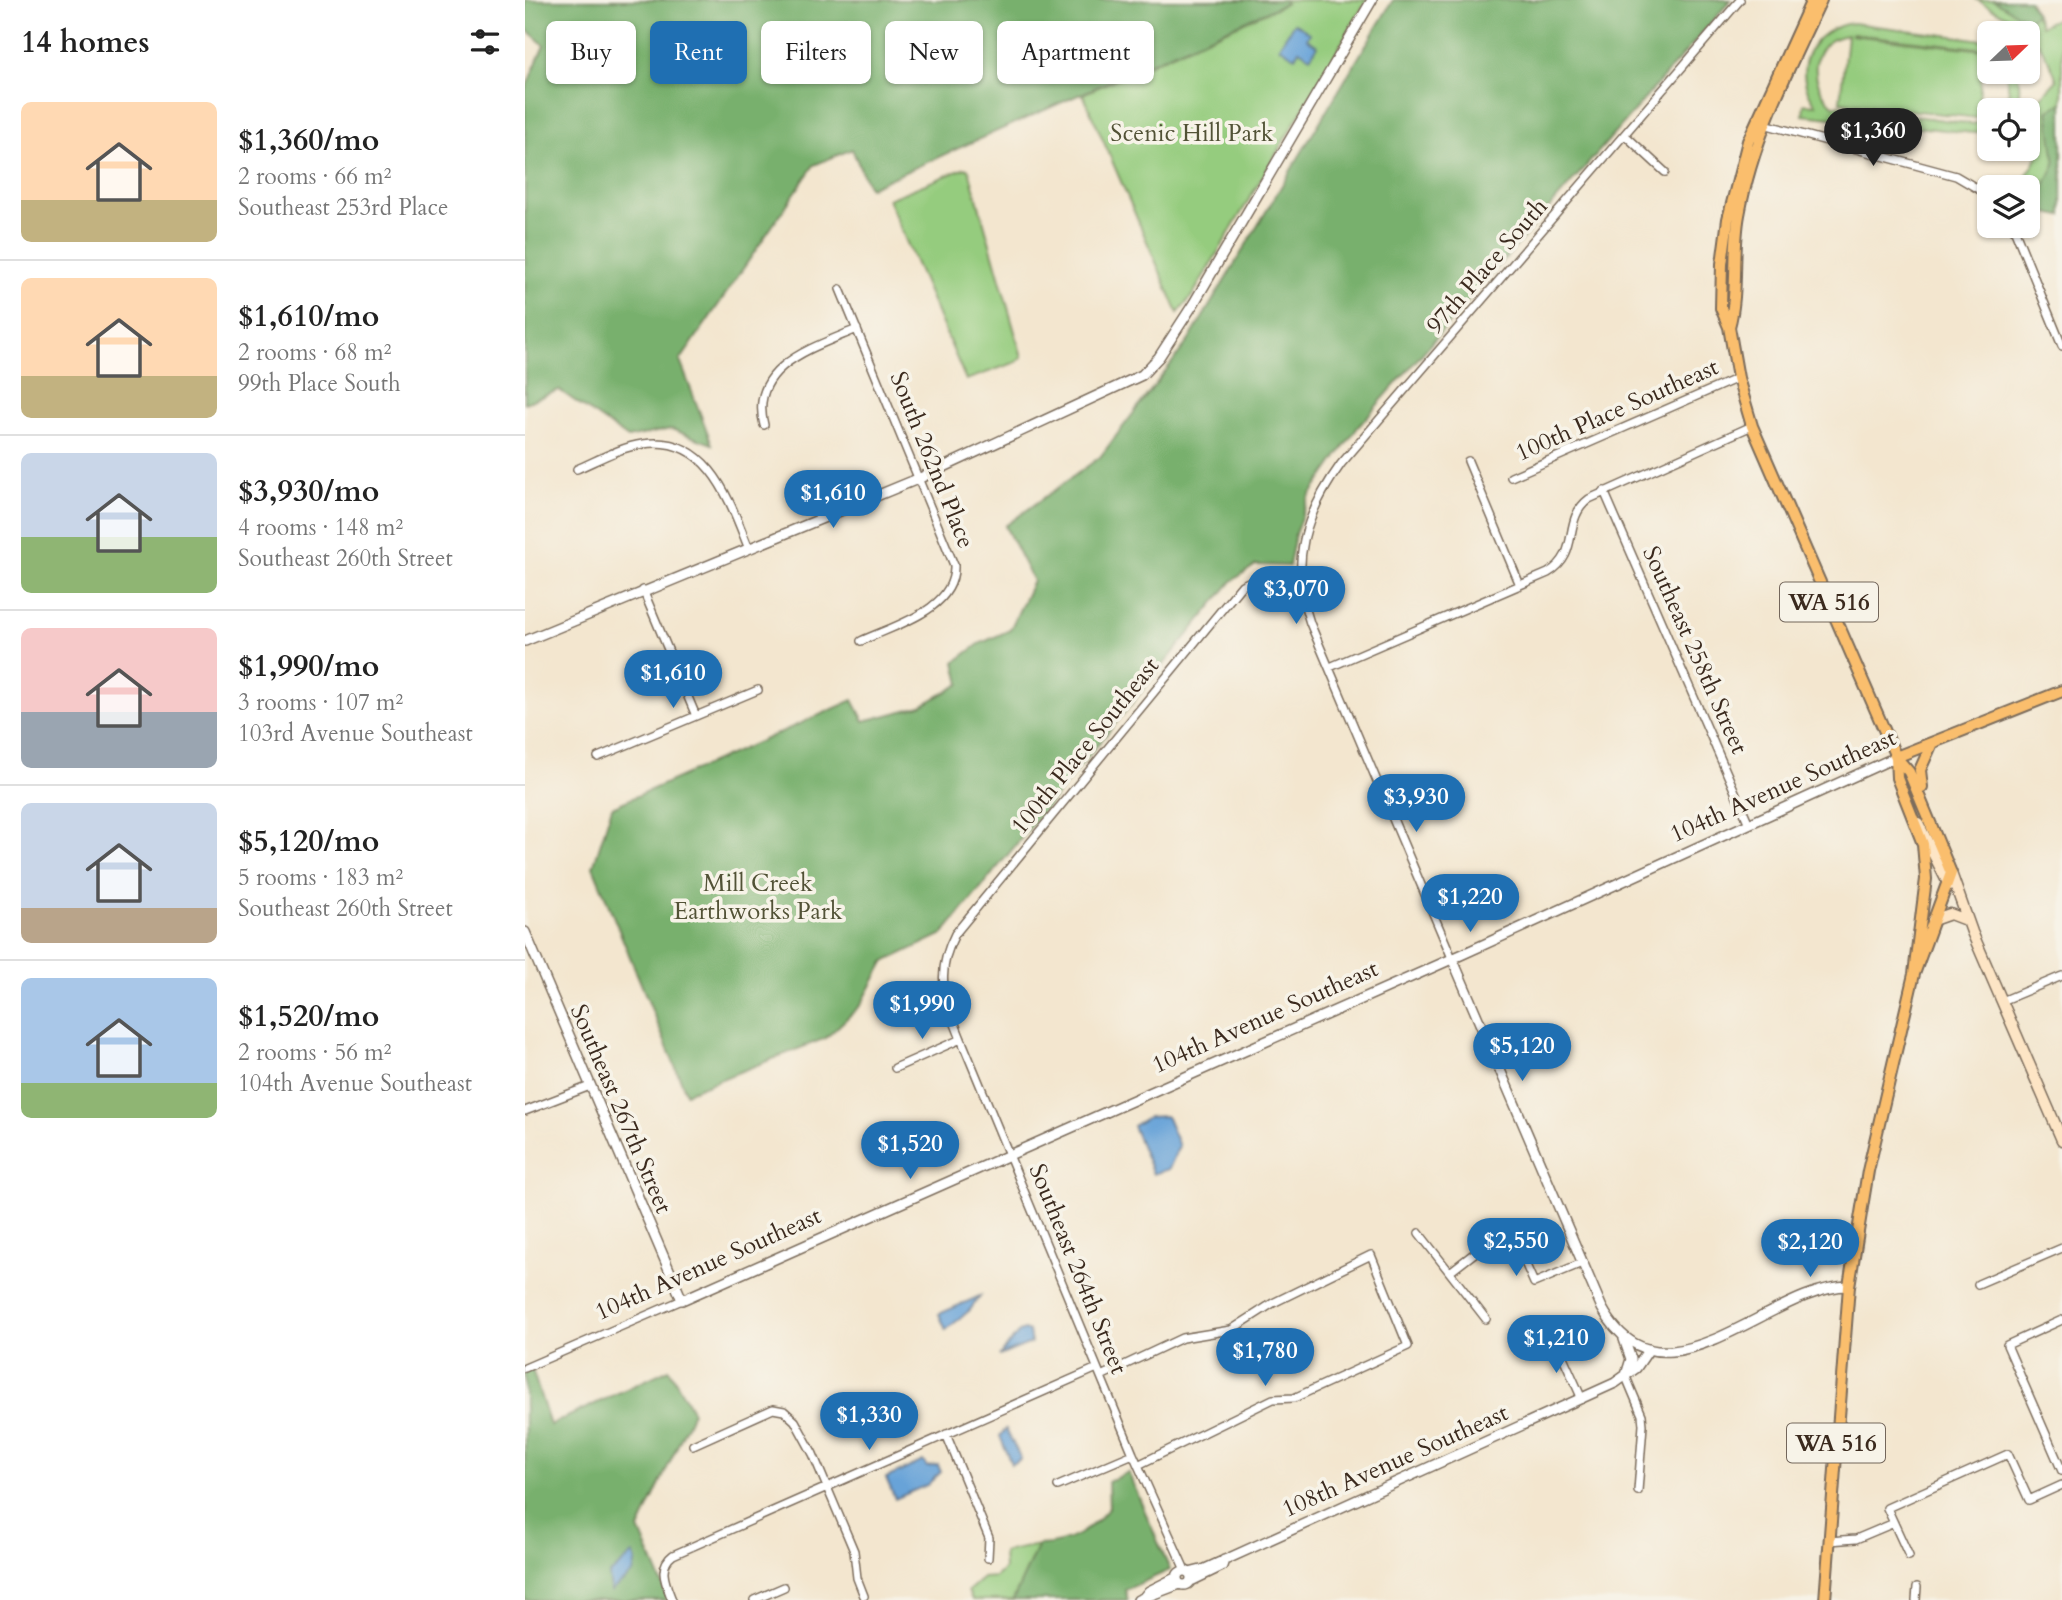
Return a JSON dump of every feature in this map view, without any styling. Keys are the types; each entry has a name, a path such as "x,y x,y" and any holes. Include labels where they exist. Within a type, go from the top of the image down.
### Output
{"main road":[{"name":"WA 516","path":"1813,1 1738,176 1722,264 1721,308 1729,327 1738,378 1752,426 1896,757 1909,772 1924,804 1949,877 1914,974"},
{"name":"104th Avenue Southeast","path":"1896,757 2062,691"},
{"path":"1924,804 1920,770 1931,743"},
{"name":"WA 516","path":"1825,1600 1849,1286 1868,1171 1914,974 1927,862 1897,778 1896,757"},
{"name":"WA 516","path":"1910,809 1949,877"},
{"path":"1949,877 1963,919 1972,932"},
{"path":"1949,877 2062,1140"},
{"path":"1922,909 1926,914 1923,952"},
{"path":"1933,920 1950,914 1963,919"}],"street":[{"path":"525,641 643,590 920,478 1125,386 1142,375 1159,358 1372,0"},
{"name":"97th Place South","path":"1452,958 1303,603 1299,574 1304,534 1311,512 1341,464 1740,0"},
{"path":"1760,122 1956,176 1977,188"},
{"path":"1625,135 1665,172"},
{"path":"2018,238 2062,346"},
{"name":"South 262nd Place","path":"839,289 951,551 954,572 952,585 943,599 861,641"},
{"path":"764,425 763,394 779,368 806,351 857,329"},
{"name":"100th Place Southeast","path":"1511,477 1738,378"},
{"path":"1330,667 1548,573 1563,561 1569,550 1573,525 1580,507 1604,491 1752,426"},
{"path":"577,469 645,443 680,449 697,458 722,484 749,549"},
{"path":"1468,461 1520,585"},
{"name":"Southeast 258th Street","path":"1604,491 1749,824"},
{"name":"100th Place Southeast","path":"944,987 942,968 955,934 1242,585 1260,577 1299,574"},
{"path":"643,590 696,716"},
{"path":"598,757 758,690"},
{"name":"104th Avenue Southeast","path":"525,1368 1452,958 1896,757"},
{"name":"Southeast 267th Street","path":"525,932 681,1300"},
{"path":"1452,958 1582,1263 1608,1319 1622,1334 1646,1348 1673,1352 1692,1348 1821,1290 1849,1286"},
{"path":"2002,1001 2062,976"},
{"name":"Southeast 264th Street","path":"944,987 961,1039 1183,1574"},
{"path":"895,1068 961,1039"},
{"path":"525,1111 590,1086"},
{"path":"1419,1233 1486,1318"},
{"path":"1450,1272 1485,1245 1512,1233 1534,1283 1582,1263"},
{"path":"1977,1284 2062,1248"},
{"path":"1101,1376 1182,1338 1231,1330 1273,1303 1371,1255 1408,1346 1294,1398 1273,1399 1138,1465"},
{"path":"2062,1320 2007,1345 2062,1471"},
{"path":"1622,1334 1630,1353 1626,1377 1642,1415 1638,1491"},
{"path":"1555,1339 1583,1399"},
{"name":"108th Avenue Southeast","path":"1141,1599 1149,1591 1183,1574 1210,1574 1223,1566 1224,1560 1583,1399 1626,1377 1646,1348"},
{"path":"672,1600 665,1583 664,1564 673,1555 1097,1367"},
{"path":"693,1445 773,1409 785,1412 795,1421 854,1551 857,1577 864,1596"},
{"path":"946,1434 989,1538 988,1558"},
{"path":"1058,1486 1133,1454"},
{"path":"1909,1556 1887,1508 2008,1454 2029,1500 2062,1485"},
{"path":"1829,1541 1856,1539 1894,1523"},
{"path":"754,1600 784,1587"},
{"path":"1916,1600 1917,1587"}],"green space":[{"path":"525,0 1284,0 1286,3 1154,62 1154,21 997,21 997,84 1103,84 869,188 852,149 814,165 680,361 712,444 671,429 628,438 559,390 525,403 525,90 544,45 525,28"},
{"name":"Scenic Hill Park","path":"1284,0 1367,0 1192,296 1178,313 1083,94 1105,84 1154,84 1154,62 1285,4"},
{"name":"Mill Creek Earthworks Park","path":"1393,0 1731,0 1358,427 1309,497 1295,534 1289,566 1256,565 1232,581 943,934 884,962 861,1005 826,1038 686,1093 593,867 612,807 853,700 864,721 921,706 960,684 955,662 979,644 1010,630 1033,581 1005,526 1100,457 1189,340"},
{"path":"1977,0 2029,0 2039,21 2014,21"},
{"path":"1993,0 2029,0 2036,14 2028,20"},
{"path":"2062,16 2062,216 2040,211 2040,175 2027,175 2036,161 2040,161 2040,98 2057,80 2043,50 2041,26"},
{"path":"1853,23 1977,39 1977,48 1850,35 1977,49 1977,84 1980,84 1977,118 1840,102 1847,35 1825,45 1816,64 1816,75 1819,86 1833,105 1977,123 1977,132 1803,115 1804,104 1816,105 1804,78 1805,65 1816,42 1826,33"},
{"path":"2008,84 2019,84 2017,98 2006,98 2009,92"},
{"path":"2062,103 2062,216 2040,212 2040,195 2055,164 2048,110"},
{"path":"965,168 969,170 1022,357 1017,362 966,380 888,199"},
{"path":"531,1366 550,1425 669,1369 693,1412 639,1529 669,1600 525,1600 525,1368"},
{"path":"1128,1472 1170,1570 1125,1590 1128,1600 1013,1600 1038,1545 1060,1542 1086,1530 1109,1508 1108,1482"},
{"path":"1038,1545 1013,1600 972,1600 968,1591 983,1578 995,1577 1004,1569 1003,1552"}],"water":[{"path":"1294,23 1310,33 1307,39 1318,46 1310,57 1299,50 1295,57 1279,47"},
{"path":"1166,1116 1179,1146 1169,1169 1153,1174 1133,1126 1148,1117"},
{"path":"980,1296 970,1310 946,1330 939,1314"},
{"path":"1019,1332 1029,1332 1031,1343 999,1356"},
{"path":"1006,1429 1021,1459 1011,1464 1000,1436"},
{"path":"923,1461 927,1467 938,1465 941,1472 927,1485 895,1499 886,1478"},
{"path":"633,1554 636,1560 633,1573 611,1591 609,1575"}]}
